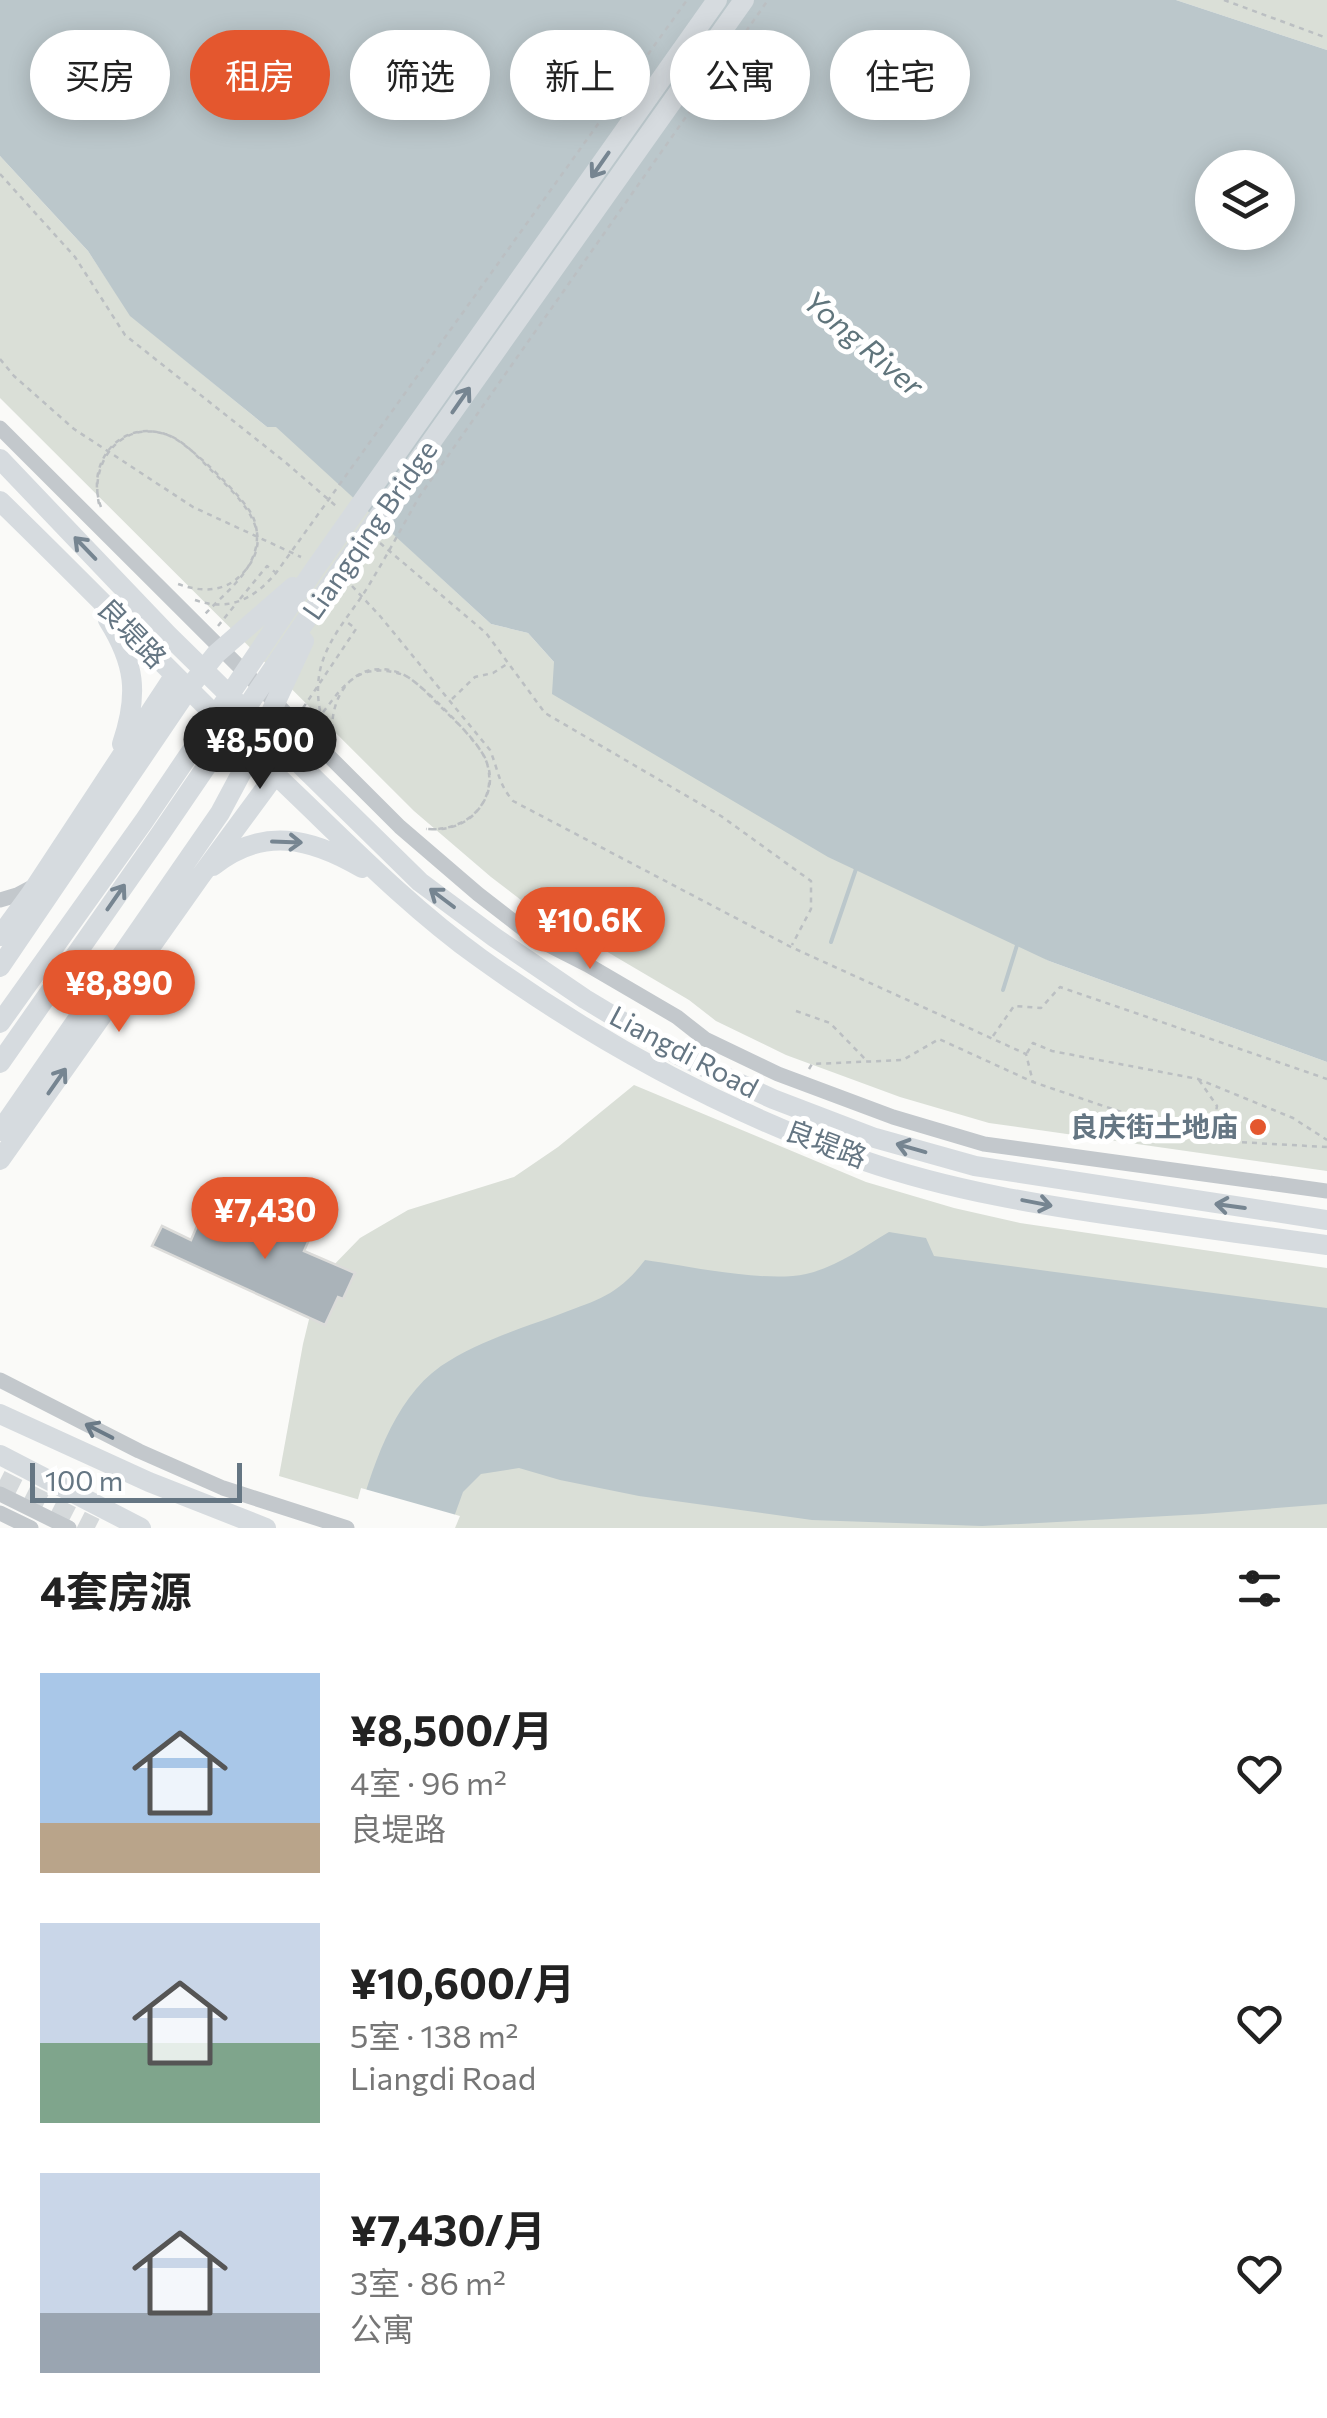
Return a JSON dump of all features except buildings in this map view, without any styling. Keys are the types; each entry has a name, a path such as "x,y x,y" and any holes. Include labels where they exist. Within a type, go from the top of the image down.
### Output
{"main road":[{"name":"Liangqing Bridge","path":"0,1023 144,820 309,564 717,0"},
{"name":"Liangqing Bridge","path":"0,1063 330,585 744,0"},
{"name":"Liangdi Road","path":"0,460 168,635 420,882 586,1000 678,1055 774,1100 858,1132 975,1166 1327,1220"},
{"path":"0,501 88,588 118,636 130,665 132,691 129,724 114,768"},
{"path":"0,936 44,890 216,654 309,564"},
{"path":"0,1131 220,813 330,585"},
{"name":"良堤路","path":"88,588 392,886 478,956 570,1018 664,1074 814,1141 968,1190 1078,1210 1327,1245"},
{"path":"0,967 114,768 174,676"},
{"path":"0,1160 275,775"},
{"path":"200,877 228,854 276,840 332,851 392,886"},
{"path":"1288,1240 1292,1214"},
{"path":"0,1414 150,1482 266,1528"},
{"path":"0,1456 141,1528"}],"street":[{"path":"0,428 400,827 535,938 677,1017 705,1039 801,1083 893,1117 984,1144 1327,1191"},
{"path":"0,900 44,890"},
{"path":"0,1380 139,1452 223,1488 348,1528"},
{"path":"0,1494 69,1528"},
{"path":"0,1512 31,1528"}],"path":[{"path":"185,595 203,603 233,604 252,597 276,573 688,0"},
{"path":"312,726 348,683 362,674 369,672 393,672 414,681 479,746 489,771 486,796 477,811 466,822 443,829 422,827 447,829 468,820 484,800 489,776 486,759 477,744 417,684 397,672 381,670 366,672 352,680 340,691 332,713 336,749 324,726 320,712 322,662 420,497 768,0"},
{"path":"1224,0 1327,38"},
{"path":"0,174 75,257 126,335 340,509"},
{"path":"0,359 74,428 194,506 309,564"},
{"path":"179,585 205,590 230,584 248,567 256,544 254,519 246,504 188,448 174,437 157,432 131,434 116,443 100,463 96,480 98,498 104,512 97,484 103,460 114,446 121,440 145,432 169,436 185,445 244,501 252,516 257,532 253,557 245,572 203,616"},
{"path":"382,545 486,632 545,712 722,816 811,881 811,909 792,947"},
{"path":"209,638 267,566 276,573"},
{"path":"352,586 490,750 500,786 513,802 792,947 1026,1054"},
{"path":"295,721 356,629 346,621"},
{"path":"450,700 475,677 493,674 508,663"},
{"path":"992,1038 1014,1006 1041,1008 1060,988 1327,1079"},
{"path":"796,1011 830,1023 868,1062"},
{"path":"801,1083 812,1064 903,1060 939,1039 1032,1082 1180,1132 1237,1142 1327,1147"},
{"path":"1032,1082 1026,1054 1033,1044 1052,1051 1198,1078 1293,1118 1327,1140"},
{"path":"1198,1078 1216,1106 1212,1138"}],"shaded area":[{"path":"1176,0 1327,0 1327,50"},
{"path":"0,156 88,251 131,316 267,427 276,426 491,624 528,633 554,662 1049,961 1327,1062 1327,1171 989,1123 900,1097 786,1055 716,1021 689,1000 547,920 414,811 0,398"},
{"path":"634,1085 866,1182 954,1208 1020,1223 1327,1268 1327,1528 455,1528 279,1476 303,1344 325,1274 360,1238 408,1210 514,1177"}],"water":[{"name":"Yong River","path":"0,0 1176,0 1327,50 1327,1062 1049,961 828,857 552,694 554,662 528,633 491,624 276,427 267,427 130,316 88,251 0,156"},
{"path":"889,1232 926,1238 934,1256 1327,1308 1327,1504 982,1526 812,1520 639,1496 519,1468 481,1474 463,1492 450,1528 355,1528 376,1462 396,1418 424,1381 468,1350 605,1296 645,1260 727,1273 789,1276 828,1267"}],"pier":[{"path":"361,1488 460,1516 455,1528 350,1528"}],"waterway":[{"path":"831,942 857,866"},
{"path":"1003,990 1018,942"}],"tunnel":[{"path":"0,1480 95,1528"}],"place":[{"name":"良庆街土地庙","path":"1258,1127"}]}
